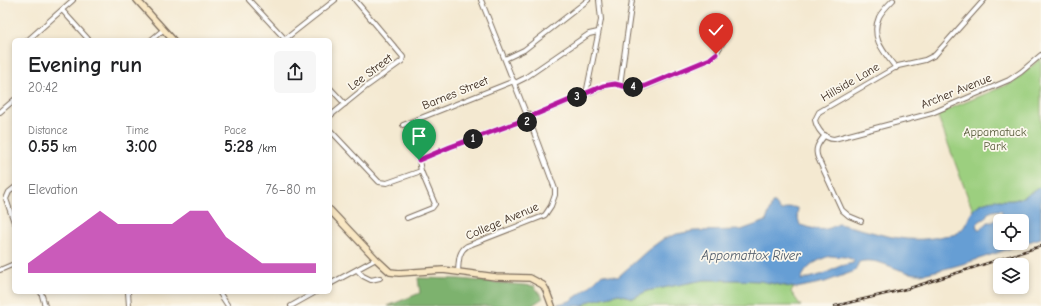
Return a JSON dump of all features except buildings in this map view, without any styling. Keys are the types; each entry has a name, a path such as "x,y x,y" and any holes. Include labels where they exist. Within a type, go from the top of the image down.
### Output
{"main road":[{"path":"137,0 171,38"},
{"path":"332,213 387,270 395,273 431,270 458,271 496,276 530,278 543,286 551,304"}],"street":[{"path":"30,38 73,0"},
{"path":"249,0 283,38"},
{"path":"288,38 335,0"},
{"name":"Lee Street","path":"332,114 402,62 402,54 355,0"},
{"path":"481,0 526,113 524,120"},
{"path":"505,59 524,50 588,0"},
{"path":"586,94 601,16 600,0"},
{"path":"620,85 632,0"},
{"path":"893,0 879,16 876,27 878,43 896,68 904,64 925,60 935,55 984,0"},
{"path":"62,10 86,38"},
{"path":"153,38 163,30"},
{"name":"Barnes Street","path":"403,125 525,78 589,34 598,32"},
{"path":"532,116 610,84 631,88 666,79 710,59 716,54 723,42"},
{"name":"Archer Avenue","path":"826,136 834,139 932,113 1009,80 1041,55"},
{"name":"Hillside Lane","path":"826,136 819,130 815,122 816,116 819,112 896,68"},
{"path":"332,90 345,104"},
{"path":"0,112 12,102"},
{"path":"526,113 532,116"},
{"path":"407,218 432,208 435,204 421,171 419,160 524,120 526,122 530,122 532,120 532,116"},
{"name":"College Avenue","path":"458,271 460,253 467,246 537,219 545,214 552,206 555,195 554,184 530,122"},
{"path":"332,132 379,182 387,183 421,171"},
{"path":"826,136 817,147 816,153 818,158 842,210 849,216 861,221"},
{"path":"12,190 9,192 6,199 12,217"},
{"path":"332,283 376,259"},
{"path":"0,270 12,265"},
{"path":"357,270 362,276 371,280 380,278"},
{"path":"42,294 45,306"},
{"path":"128,294 129,306"},
{"path":"220,294 228,306"},
{"path":"291,306 312,294"}],"green space":[{"name":"Appamatuck Park","path":"1041,58 1041,186 1028,194 1013,200 986,202 981,204 973,211 937,114 1014,82"},
{"path":"418,278 459,279 534,286 543,298 531,306 388,306 420,293"},
{"path":"704,280 760,281 794,288 791,292 801,306 582,306 590,301 619,294 633,298 647,291"}],"water":[{"name":"Appomattox River","path":"1041,186 1041,238 1029,242 1029,214 1001,214 1002,213 1001,210 993,211 988,213 985,218 976,225 978,229 980,229 988,222 993,222 993,250 1004,250 934,271 913,274 875,261 867,261 859,262 855,271 825,282 796,288 760,281 704,280 647,291 633,298 619,294 590,301 582,306 551,306 570,301 588,288 602,274 618,277 648,250 663,239 677,234 694,231 741,230 766,221 772,203 775,203 781,211 792,207 798,209 797,215 800,225 811,228 828,229 838,224 889,236 928,239 957,233 964,227 973,210 983,203 994,200 1017,199","holes":["830,256 845,257 854,260 853,263 840,266 824,274 801,280 805,271 816,262"]}],"railway":[{"path":"835,306 910,288 1041,246"}],"route":[{"path":"419,160 524,120 526,122 530,122 533,118 532,116 603,86 610,84 631,88 645,86 666,79 710,59 716,54"}]}
